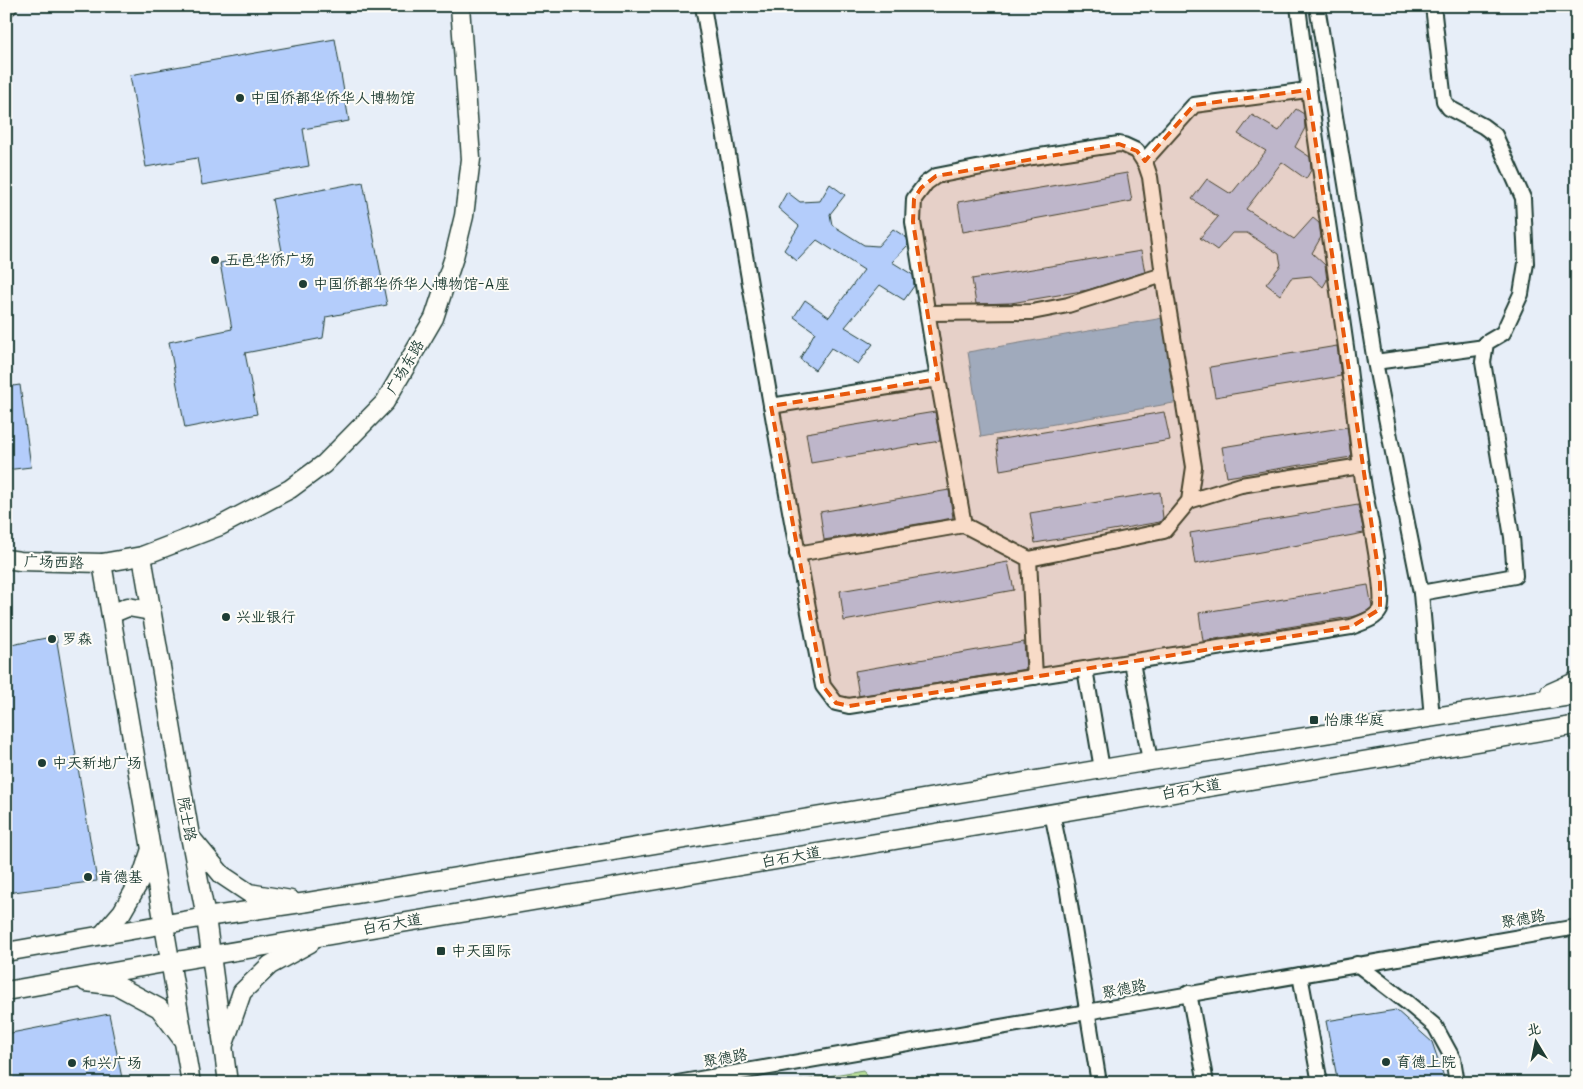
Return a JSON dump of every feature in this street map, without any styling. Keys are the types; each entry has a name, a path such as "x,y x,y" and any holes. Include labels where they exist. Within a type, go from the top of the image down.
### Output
{"main road":[{"name":"广场东路","path":"102,563 142,556 220,526 290,489 324,464 385,402 434,318 454,257 464,216 471,159 460,6"},
{"name":"院士路","path":"142,556 190,836 206,916 228,1083"},
{"name":"广场西路","path":"6,559 102,563"},
{"path":"102,563 150,849 186,1044 191,1083"},
{"path":"111,614 128,607 151,611"},
{"path":"1519,704 1577,681"},
{"path":"6,952 206,916 308,902 1150,761 1577,695"},
{"path":"1519,704 1522,733 1577,735"},
{"name":"白石大道","path":"6,991 1577,725"},
{"path":"190,836 222,875 249,893 308,902"},
{"path":"102,935 122,912 141,879 150,849"},
{"path":"223,1046 242,992 270,965 323,936"},
{"path":"68,980 118,986 159,1008 186,1044"}],"street":[{"path":"703,6 797,554 823,686 836,703 849,706 1351,627 1367,621 1376,615 1380,609 1380,582 1361,466 1298,6"},
{"path":"1317,6 1375,362 1421,593 1432,718"},
{"path":"1421,593 1515,576 1512,537 1483,362 1486,343 1504,333 1521,294 1526,263 1523,198 1495,135 1483,126 1449,108 1444,101 1433,6"},
{"path":"1144,161 1194,105 1308,90"},
{"path":"797,554 964,525 1029,559 1164,531 1189,501 1194,467 1163,275 1150,177 1144,161 1137,152 1124,145 1119,144 1033,157 936,176 921,188 914,199 913,222 964,525"},
{"path":"928,313 1032,312 1068,305 1163,275"},
{"path":"1375,362 1485,347"},
{"path":"771,406 938,379"},
{"path":"1189,501 1240,485 1361,466"},
{"path":"1029,559 1035,677"},
{"path":"1132,662 1150,761"},
{"path":"1085,669 1102,769"},
{"path":"1052,813 1067,886 1099,1083"},
{"name":"聚德路","path":"677,1083 1088,1013 1190,993 1577,926"},
{"path":"1357,964 1435,1026 1453,1059 1457,1083"},
{"path":"1300,975 1320,1083"},
{"path":"1190,993 1206,1083"}],"highlighted area":[{"path":"1308,90 1380,582 1380,609 1351,627 849,706 836,703 823,686 771,406 938,379 913,222 914,199 921,188 936,176 1119,144 1137,151 1145,161 1194,105"}],"green space":[{"path":"863,1070 870,1083 788,1083"}],"water":[{"path":"1163,318 1179,402 981,437 968,352"}],"building":[{"name":"中国侨都华侨华人博物馆","path":"335,39 349,121 303,129 309,166 202,185 197,158 146,167 130,75"},
{"path":"1296,109 1304,114 1305,128 1295,147 1310,157 1311,170 1306,179 1282,162 1246,209 1294,239 1313,218 1319,223 1321,237 1312,253 1325,265 1327,280 1323,287 1311,276 1291,278 1280,295 1266,284 1281,265 1279,254 1247,233 1232,233 1217,250 1200,238 1218,217 1192,199 1207,179 1231,194 1266,151 1238,134 1252,115 1279,131"},
{"path":"1127,173 1132,201 963,232 958,202"},
{"name":"中国侨都华侨华人博物馆-A座","path":"363,182 387,305 326,317 323,338 245,353 257,414 185,428 169,342 232,329 220,263 282,251 272,199"},
{"path":"830,184 845,195 830,214 832,225 864,245 878,246 893,229 907,238 908,245 892,262 913,275 914,286 904,300 880,285 845,327 873,344 858,364 831,348 815,370 800,359 815,332 794,317 805,300 829,317 864,270 817,240 797,261 784,250 799,226 778,208 787,192 800,202 820,201"},
{"path":"1141,251 1145,272 1088,290 1011,303 976,304 972,279"},
{"path":"1337,346 1341,376 1215,397 1210,367"},
{"path":"20,385 31,467 6,470 6,387"},
{"path":"935,412 940,441 811,463 806,433"},
{"path":"1164,412 1170,440 1000,470 996,440"},
{"path":"1347,427 1351,457 1227,477 1222,447"},
{"path":"949,490 953,518 824,540 820,512"},
{"path":"1160,492 1163,518 1160,522 1035,543 1030,513"},
{"path":"1358,505 1364,533 1195,564 1190,533"},
{"path":"1008,562 1014,590 844,621 840,591"},
{"path":"1368,585 1372,607 1356,616 1203,641 1199,613"},
{"name":"中天新地广场","path":"56,636 97,881 6,893 6,646"},
{"path":"1024,642 1026,669 859,696 855,671"},
{"name":"育德上院","path":"1396,1010 1432,1042 1446,1083 1338,1083 1326,1021"},
{"name":"和兴广场","path":"109,1014 123,1083 11,1083 6,1060 6,1034"}],"place":[{"name":"中国侨都华侨华人博物馆","path":"240,98"},
{"name":"五邑华侨广场","path":"215,260"},
{"name":"中国侨都华侨华人博物馆-A座","path":"303,284"},
{"name":"兴业银行","path":"226,617"},
{"name":"罗森","path":"52,639"},
{"name":"怡康华庭","path":"1314,720"},
{"name":"中天新地广场","path":"42,763"},
{"name":"肯德基","path":"88,877"},
{"name":"中天国际","path":"441,951"},
{"name":"育德上院","path":"1386,1062"},
{"name":"和兴广场","path":"72,1063"}]}
